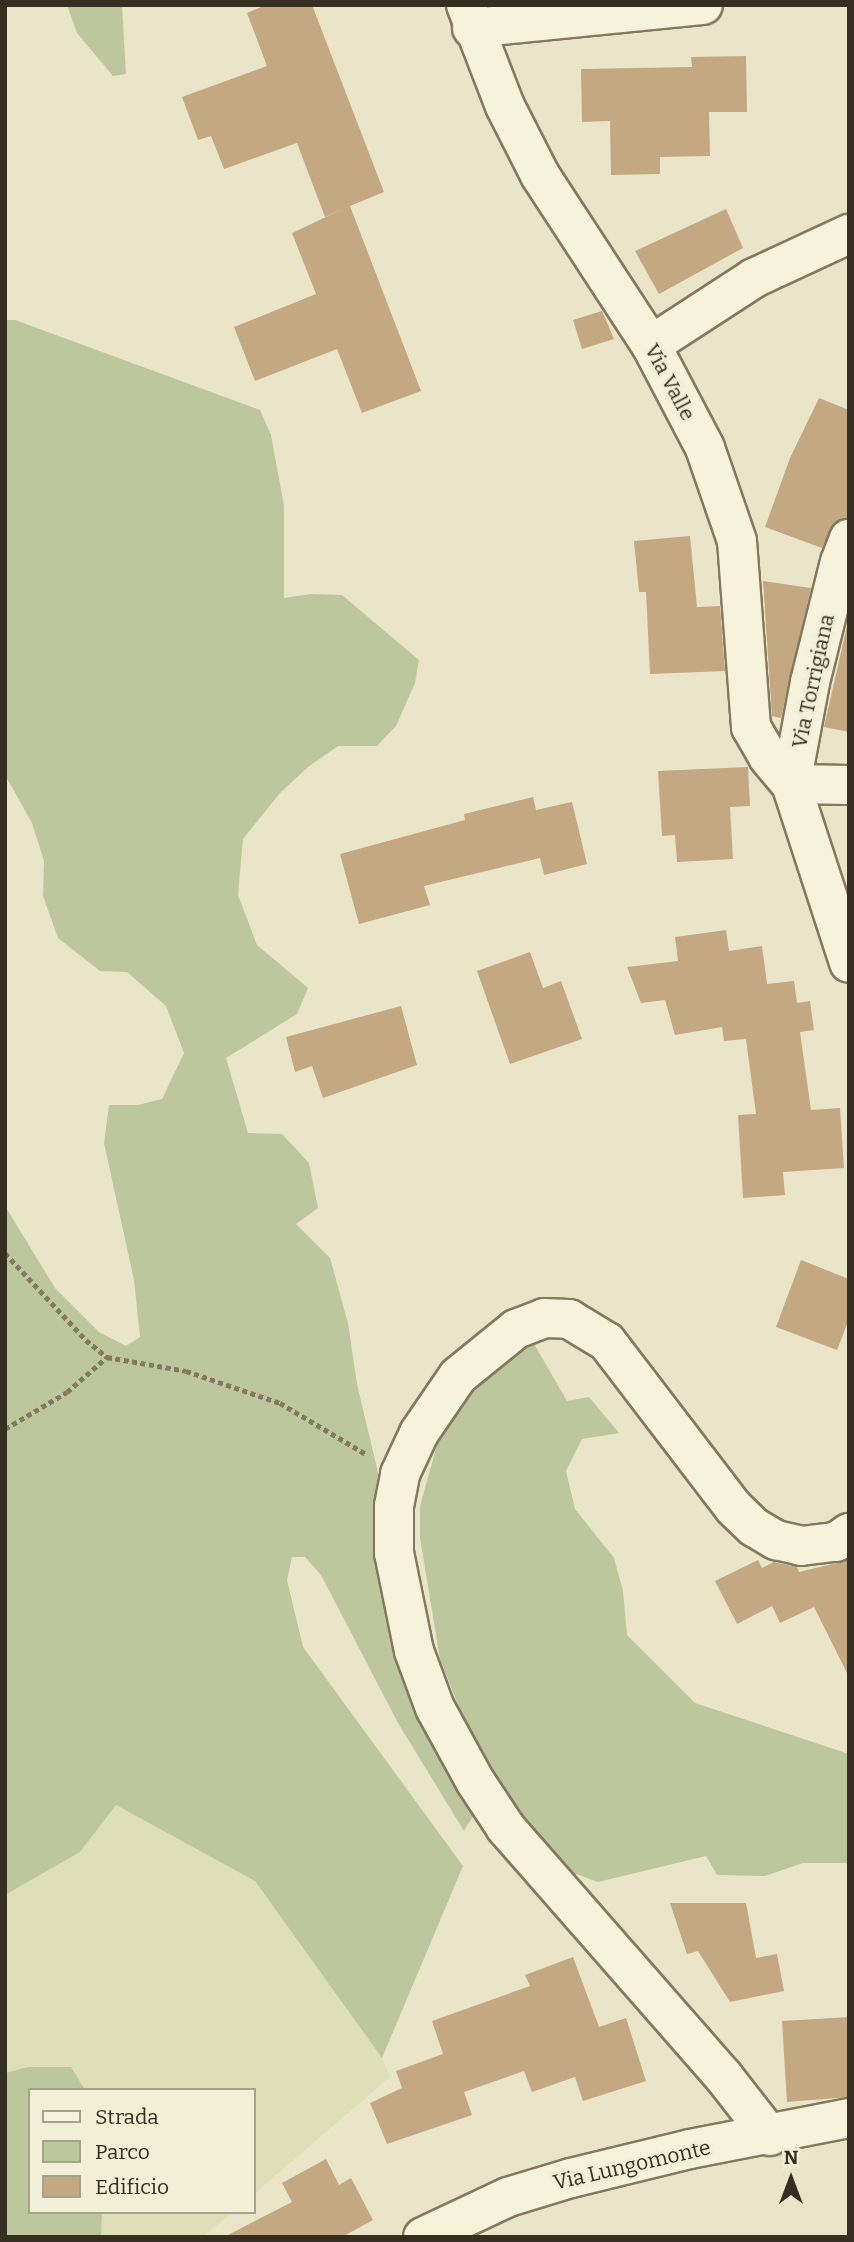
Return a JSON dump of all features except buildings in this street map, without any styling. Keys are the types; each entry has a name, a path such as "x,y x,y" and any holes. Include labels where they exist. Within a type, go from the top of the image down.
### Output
{"street":[{"path":"469,16 703,5"},
{"name":"Via Valle","path":"469,16 505,106 540,175 651,345 705,448 737,541 751,727 768,757 791,784"},
{"path":"651,345 754,278 849,234"},
{"name":"Via Torrigiana","path":"791,784 810,682 840,562 849,539"},
{"path":"849,785 791,784 849,963"},
{"path":"770,2136 724,2077 506,1828 454,1746 435,1708 414,1651 402,1602 392,1530 400,1474 419,1433 440,1398 481,1355 516,1329 544,1318 569,1320 607,1342 734,1508 754,1527 776,1540 802,1546 836,1542 849,1533"},
{"name":"Via Lungomonte","path":"423,2237 508,2197 571,2178 690,2149 770,2136 849,2118"}],"path":[{"path":"5,1253 86,1340 107,1357 186,1371 280,1403 400,1474"},
{"path":"5,1429 66,1392 107,1357"}],"green space":[{"path":"67,5 122,5 126,74 113,76 77,33"},
{"path":"5,320 15,320 260,410 271,435 284,506 284,598 311,594 342,595 419,660 415,683 396,726 377,746 338,746 308,767 280,793 243,839 238,895 257,945 308,988 297,1014 226,1058 248,1133 282,1134 309,1163 318,1208 296,1224 330,1258 348,1323 357,1384 381,1485 473,1816 464,1831 398,1723 321,1575 305,1557 292,1557 287,1580 303,1647 463,1866 382,2058 255,1881 116,1805 80,1852 5,1895 5,1206 55,1288 99,1332 126,1346 140,1337 134,1280 104,1143 109,1105 138,1105 162,1099 184,1053 166,1006 127,972 100,971 58,938 43,896 44,861 32,823 5,775"},
{"path":"533,1342 567,1401 589,1397 619,1433 582,1439 566,1471 575,1509 614,1558 623,1591 627,1635 695,1703 849,1754 849,1863 803,1863 765,1876 717,1875 706,1856 598,1882 557,1867 524,1831 466,1725 440,1659 420,1538 420,1506 444,1420 467,1389 514,1351"},
{"path":"116,1805 255,1881 382,2058 390,2077 256,2192 256,2088 80,2088 28,2067 5,2073 5,1895 80,1852"},
{"path":"28,2067 71,2067 84,2088 28,2088 28,2214 102,2214 101,2237 5,2237 5,2073"},
{"path":"102,2214 230,2214 203,2237 101,2237"}]}
